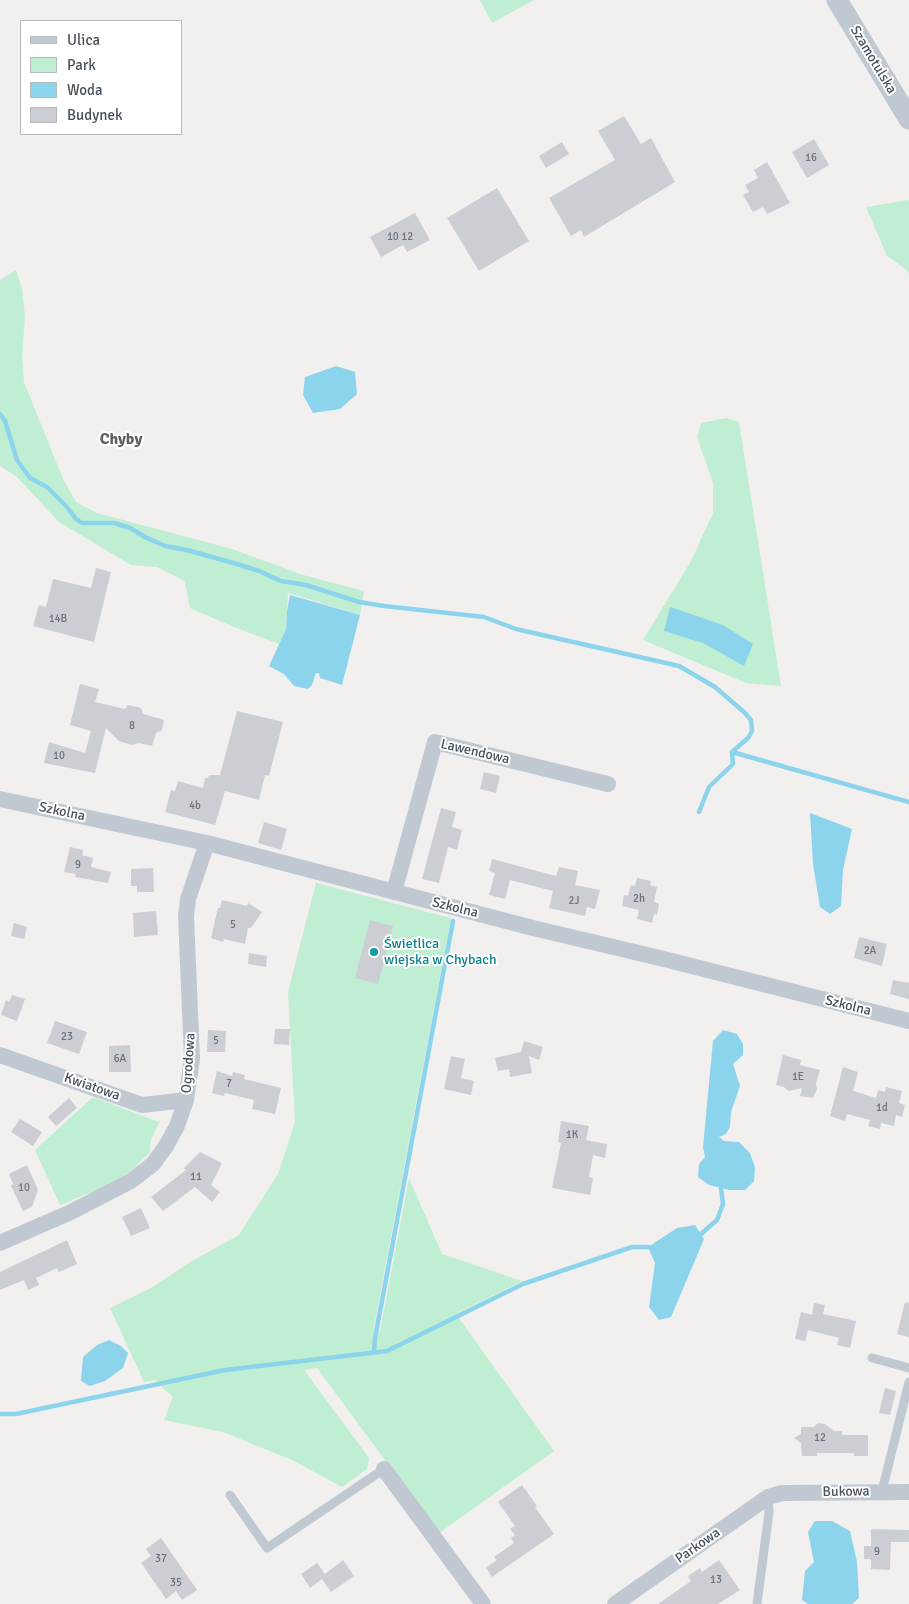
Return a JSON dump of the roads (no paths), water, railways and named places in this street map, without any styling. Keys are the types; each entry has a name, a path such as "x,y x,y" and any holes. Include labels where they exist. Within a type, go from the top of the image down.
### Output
{"street":[{"name":"Szamotulska","path":"836,0 907,111 909,135"},
{"name":"Lawendowa","path":"394,892 435,742 608,784"},
{"name":"Szkolna","path":"0,800 207,844 909,1021"},
{"name":"Ogrodowa","path":"0,1244 71,1212 132,1181 152,1164 166,1146 177,1126 186,1100 192,1059 186,916 188,899 207,844"},
{"name":"Kwiatowa","path":"0,1055 142,1105 186,1100"},
{"path":"384,1469 483,1604"},
{"name":"Bukowa","path":"775,1495 882,1491 909,1492"},
{"name":"Parkowa","path":"615,1604 775,1495"}],"lane":[{"path":"872,1358 909,1368"},
{"path":"882,1491 909,1382"},
{"path":"230,1496 267,1548 384,1469"},
{"path":"757,1604 769,1512 775,1495"}],"water":[{"path":"336,366 355,372 357,394 340,409 313,413 303,395 305,377"},
{"path":"290,595 360,615 342,685 320,678 319,673 316,673 312,685 308,689 294,686 284,674 269,666 286,629"},
{"path":"670,607 723,625 753,644 744,666 703,643 664,631"},
{"path":"810,813 852,829 843,870 841,906 830,914 820,907 813,864"},
{"path":"723,1030 737,1034 743,1044 743,1055 733,1064 740,1086 731,1112 730,1127 726,1134 719,1137 724,1141 739,1142 750,1153 755,1167 754,1181 745,1190 729,1190 709,1185 698,1177 699,1164 705,1157 703,1147 713,1041"},
{"path":"695,1225 704,1239 671,1317 659,1320 649,1307 655,1263 648,1247 677,1228"},
{"path":"109,1340 121,1346 128,1353 123,1368 105,1381 90,1386 81,1381 83,1357 97,1345"},
{"path":"815,1521 832,1521 850,1531 857,1562 859,1598 852,1604 808,1604 802,1600 805,1571 814,1562 808,1532"}],"waterway":[{"path":"0,414 5,421 17,460 30,478 47,487 76,519 82,523 114,523 130,528 165,546 237,564 281,581 306,585 359,602 484,617 516,629 679,666 715,687 751,720 752,731 748,738 732,752 733,764 709,787 699,812"},
{"path":"732,752 909,802"},
{"path":"374,1352 375,1338 453,921"},
{"path":"701,1234 717,1220 723,1204 721,1188"},
{"path":"0,1414 16,1414 225,1370 387,1351 523,1284 632,1247 648,1247"}],"place":[{"name":"Świetlica wiejska w Chybach","path":"374,952"}],"district":[{"name":"Chyby","path":"121,440"}]}
